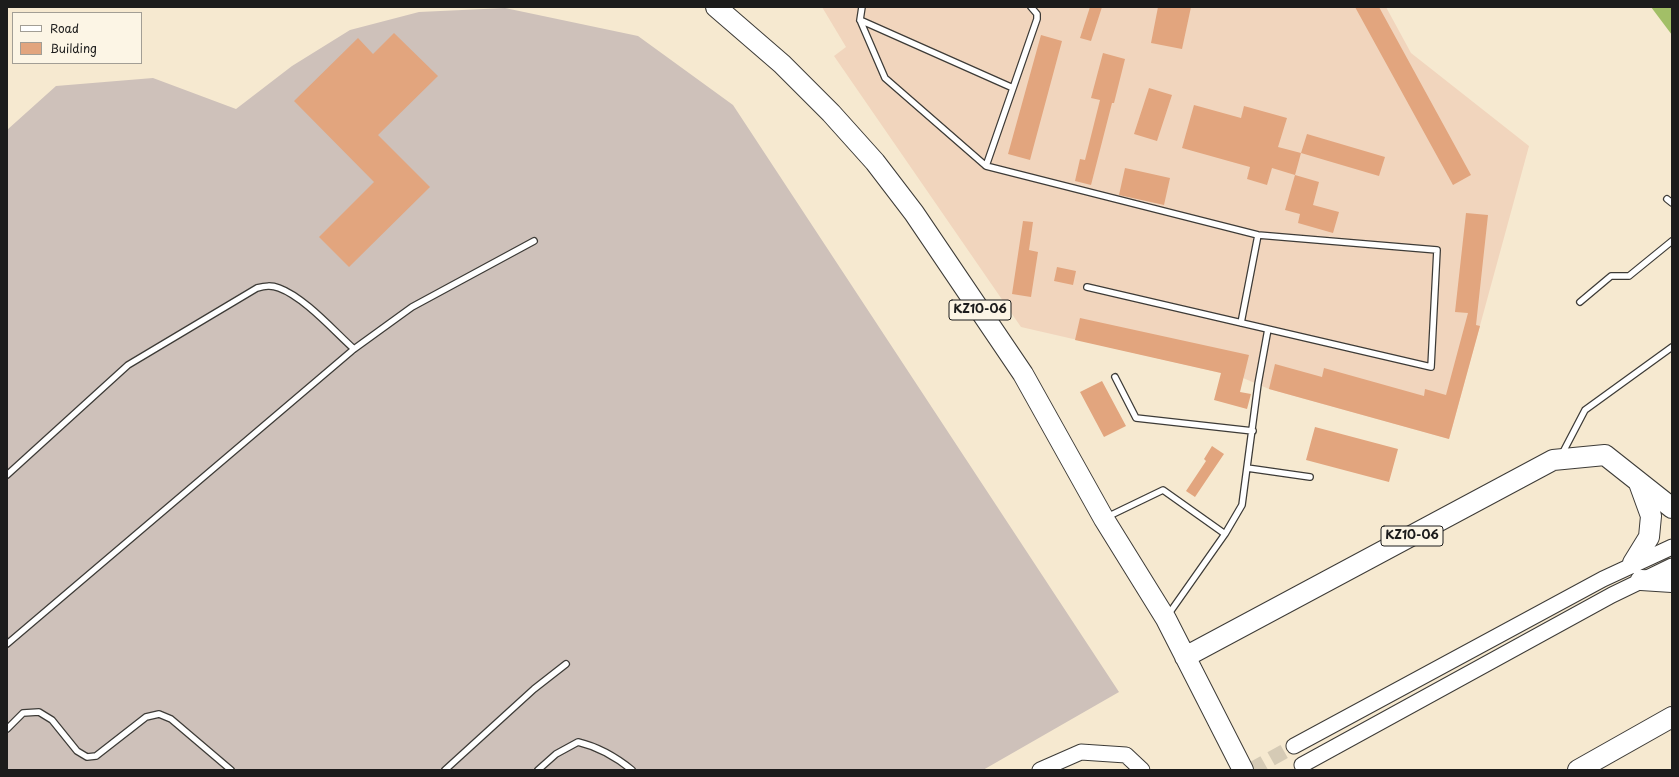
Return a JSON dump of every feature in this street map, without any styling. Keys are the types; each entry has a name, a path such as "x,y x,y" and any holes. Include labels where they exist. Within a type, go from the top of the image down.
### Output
{"highway":[{"name":"KZ10-06","path":"723,11 782,64 831,113 876,162 914,213 1023,374 1104,518 1166,619 1243,770"},
{"name":"KZ10-06","path":"1185,657 1553,460 1605,455 1672,508"},
{"path":"1639,483 1651,516 1649,537 1637,572 1672,582"},
{"path":"1578,770 1672,717"}],"main road":[{"path":"1302,764 1637,572 1672,547"},
{"path":"1294,746 1637,572 1672,566"},
{"path":"1040,770 1081,752 1126,755 1142,770"}],"lane":[{"path":"862,7 860,20 885,78 986,166 1258,235 1437,250 1431,367 1087,287"},
{"path":"986,166 1037,19 1037,14 1031,7"},
{"path":"860,20 1013,88"},
{"path":"1667,199 1672,203"},
{"path":"1241,323 1258,235"},
{"path":"7,644 354,349 412,307 534,241"},
{"path":"1580,302 1611,276 1629,276 1672,241"},
{"path":"7,475 128,365 257,288 268,285 279,288 304,304 354,349"},
{"path":"1166,619 1225,534 1242,505 1258,384 1268,329"},
{"path":"1559,460 1584,410 1672,348"},
{"path":"1115,377 1136,418 1253,430"},
{"path":"1247,468 1310,477"},
{"path":"1104,518 1163,490 1225,534"},
{"path":"445,770 534,690 566,664"},
{"path":"7,729 24,713 39,712 52,720 77,751 87,757 96,756 146,717 159,714 171,719 231,770"},
{"path":"538,770 556,754 578,742 589,744 605,752 632,770"}],"shaded area":[{"path":"822,7 1386,7 1411,53 1529,146 1449,439 1269,389 1243,378 1021,327 834,56 846,47"},
{"path":"505,8 638,36 733,105 1119,692 983,770 7,770 7,130 56,86 153,78 236,109 292,66 350,30 419,12"}],"green space":[{"path":"1651,7 1672,7 1672,35"}],"building":[{"path":"1090,7 1102,7 1091,41 1080,38"},
{"path":"1158,7 1191,7 1182,49 1151,43"},
{"path":"1355,7 1379,7 1471,175 1453,185"},
{"path":"394,33 438,76 378,135 430,187 349,267 319,237 374,182 294,101 358,38 373,54"},
{"path":"1041,35 1062,41 1030,160 1008,154"},
{"path":"1103,53 1125,59 1091,185 1075,181 1080,159 1085,160 1100,100 1091,98"},
{"path":"1149,88 1172,95 1157,141 1134,134"},
{"path":"1194,105 1241,118 1244,106 1287,118 1278,147 1301,153 1295,175 1272,168 1267,185 1247,179 1250,167 1182,148"},
{"path":"1307,134 1385,157 1379,176 1301,153"},
{"path":"1125,168 1170,178 1164,205 1119,195"},
{"path":"1295,175 1319,182 1313,205 1339,212 1333,233 1298,223 1300,214 1285,210"},
{"path":"1466,213 1488,215 1476,325 1480,326 1449,439 1269,389 1275,364 1322,377 1324,368 1424,396 1425,389 1446,395 1468,313 1455,312"},
{"path":"1023,221 1033,222 1029,250 1038,252 1031,297 1012,294"},
{"path":"1057,267 1076,271 1073,285 1054,281"},
{"path":"1080,318 1249,355 1240,392 1251,394 1247,409 1214,400 1221,373 1075,340"},
{"path":"1102,381 1126,426 1104,437 1080,392"},
{"path":"1315,427 1398,449 1389,482 1306,460"},
{"path":"1212,446 1224,454 1195,497 1186,491 1206,461 1204,459"}],"tunnel":[{"path":"1251,770 1294,746"}]}
